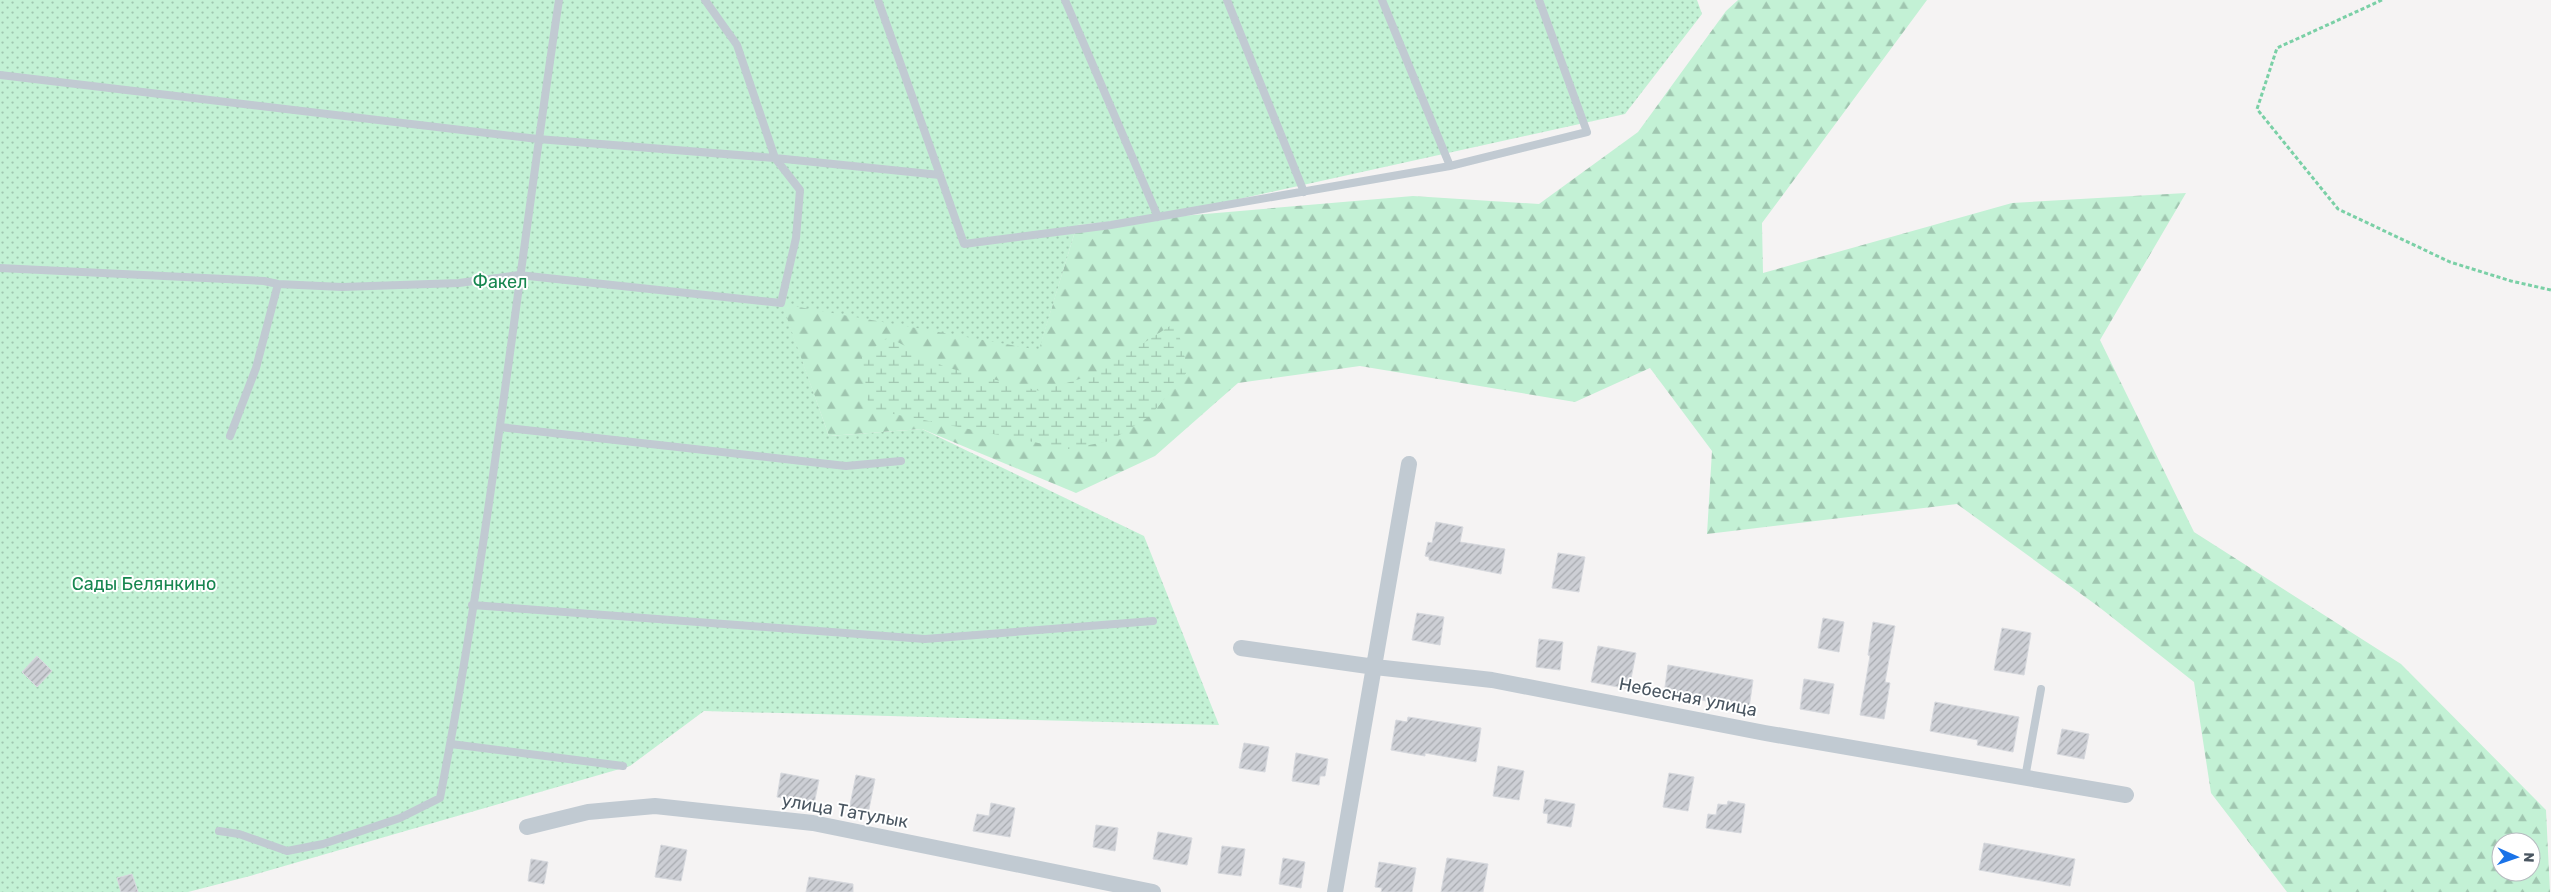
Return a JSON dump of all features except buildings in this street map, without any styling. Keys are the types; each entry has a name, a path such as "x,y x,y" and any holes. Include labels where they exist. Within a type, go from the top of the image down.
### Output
{"street":[{"path":"1335,892 1409,464"},
{"name":"Небесная улица","path":"1241,648 1375,667 1492,680 1765,733 2126,795"},
{"name":"улица Татулык","path":"527,827 588,812 665,807 813,823 1153,892"}],"lane":[{"path":"219,831 239,834 287,851 323,844 400,818 440,798 451,744 500,427 519,275 559,0"},
{"path":"0,268 264,281 278,284 342,287 459,283 519,275 782,303 796,238 800,190 775,158 737,45 705,0"},
{"path":"878,0 964,244 1158,217 1450,166 1587,132 1539,0"},
{"path":"1065,0 1158,217"},
{"path":"1227,0 1304,192"},
{"path":"1382,0 1450,166"},
{"path":"0,75 538,139 775,158 940,175"},
{"path":"230,436 256,368 278,284"},
{"path":"500,427 846,466 901,461"},
{"path":"472,605 925,638 1152,621"},
{"path":"2025,779 2041,689"},
{"path":"451,744 623,766"}],"path":[{"path":"2382,0 2277,48 2257,109 2338,209 2450,262 2511,281 2551,290"}],"green space":[{"name":"Факел","path":"0,0 1697,0 1702,14 1625,114 1158,217 1077,225 1039,350 782,304 829,436 922,429 1144,536 1219,725 704,711 630,766 250,876 188,892 0,892"},
{"path":"1738,0 1927,0 1762,223 1763,273 2012,203 2186,193 2100,340 2194,532 2401,664 2546,810 2550,892 2287,892 2211,793 2194,682 2099,607 1957,504 1707,534 1712,451 1650,368 1575,402 1360,366 1238,383 1155,456 1076,493 922,429 829,436 781,303 1042,339 1077,225 1413,196 1539,204 1638,132 1726,11"},
{"path":"1176,322 1188,371 1150,416 1110,441 1068,449 869,409 862,357 888,337 945,367 1040,391 1096,374"}],"park label":[{"name":"Сады Белянкино","path":"144,584"}]}
